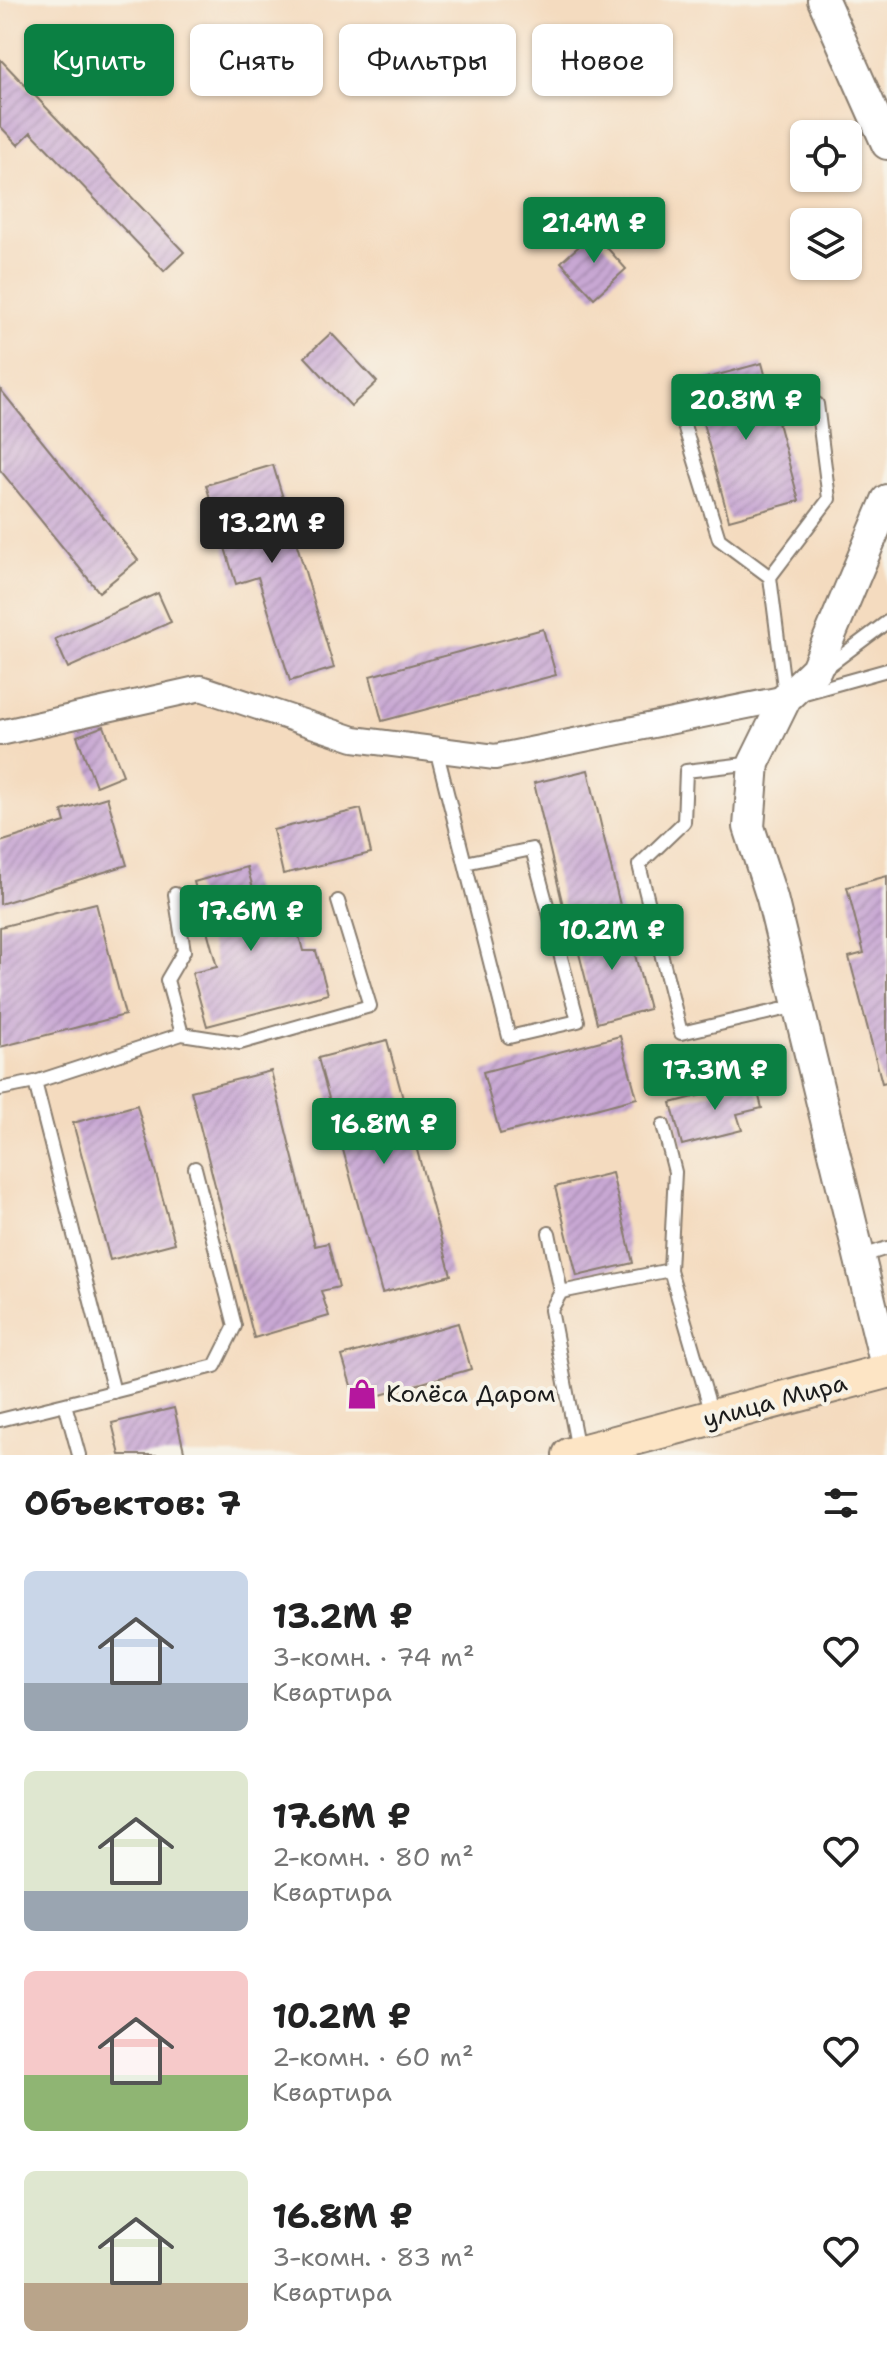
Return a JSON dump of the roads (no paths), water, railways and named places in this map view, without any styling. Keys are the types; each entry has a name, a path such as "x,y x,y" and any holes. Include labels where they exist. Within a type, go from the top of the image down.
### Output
{"main road":[{"name":"улица Мира","path":"574,1454 887,1370"}],"street":[{"path":"823,0 887,144"},
{"path":"887,500 816,669 786,698 754,763 749,827 772,898 798,1006 873,1253 887,1370"},
{"path":"0,733 201,688 354,739 495,757 786,698"}],"lane":[{"path":"786,698 770,577 829,499 817,404"},
{"path":"683,422 719,539 770,577"},
{"path":"786,698 887,622"},
{"path":"786,698 887,670"},
{"path":"436,749 509,1037 578,1021 532,849 465,863"},
{"path":"754,763 686,771 684,822 639,865 681,1033 798,1006"},
{"path":"175,894 184,951 167,980 182,1034"},
{"path":"0,1089 35,1082 182,1034 240,1043 370,1006 338,901"},
{"path":"35,1082 114,1392"},
{"path":"663,1125 675,1172 670,1270 713,1417"},
{"path":"0,1420 215,1366 235,1326 195,1168"},
{"path":"549,1233 561,1292 551,1310 574,1454"},
{"path":"561,1292 670,1270"},
{"path":"65,1404 79,1455"}],"place":[{"name":"Колёса Даром","path":"362,1394"}]}
